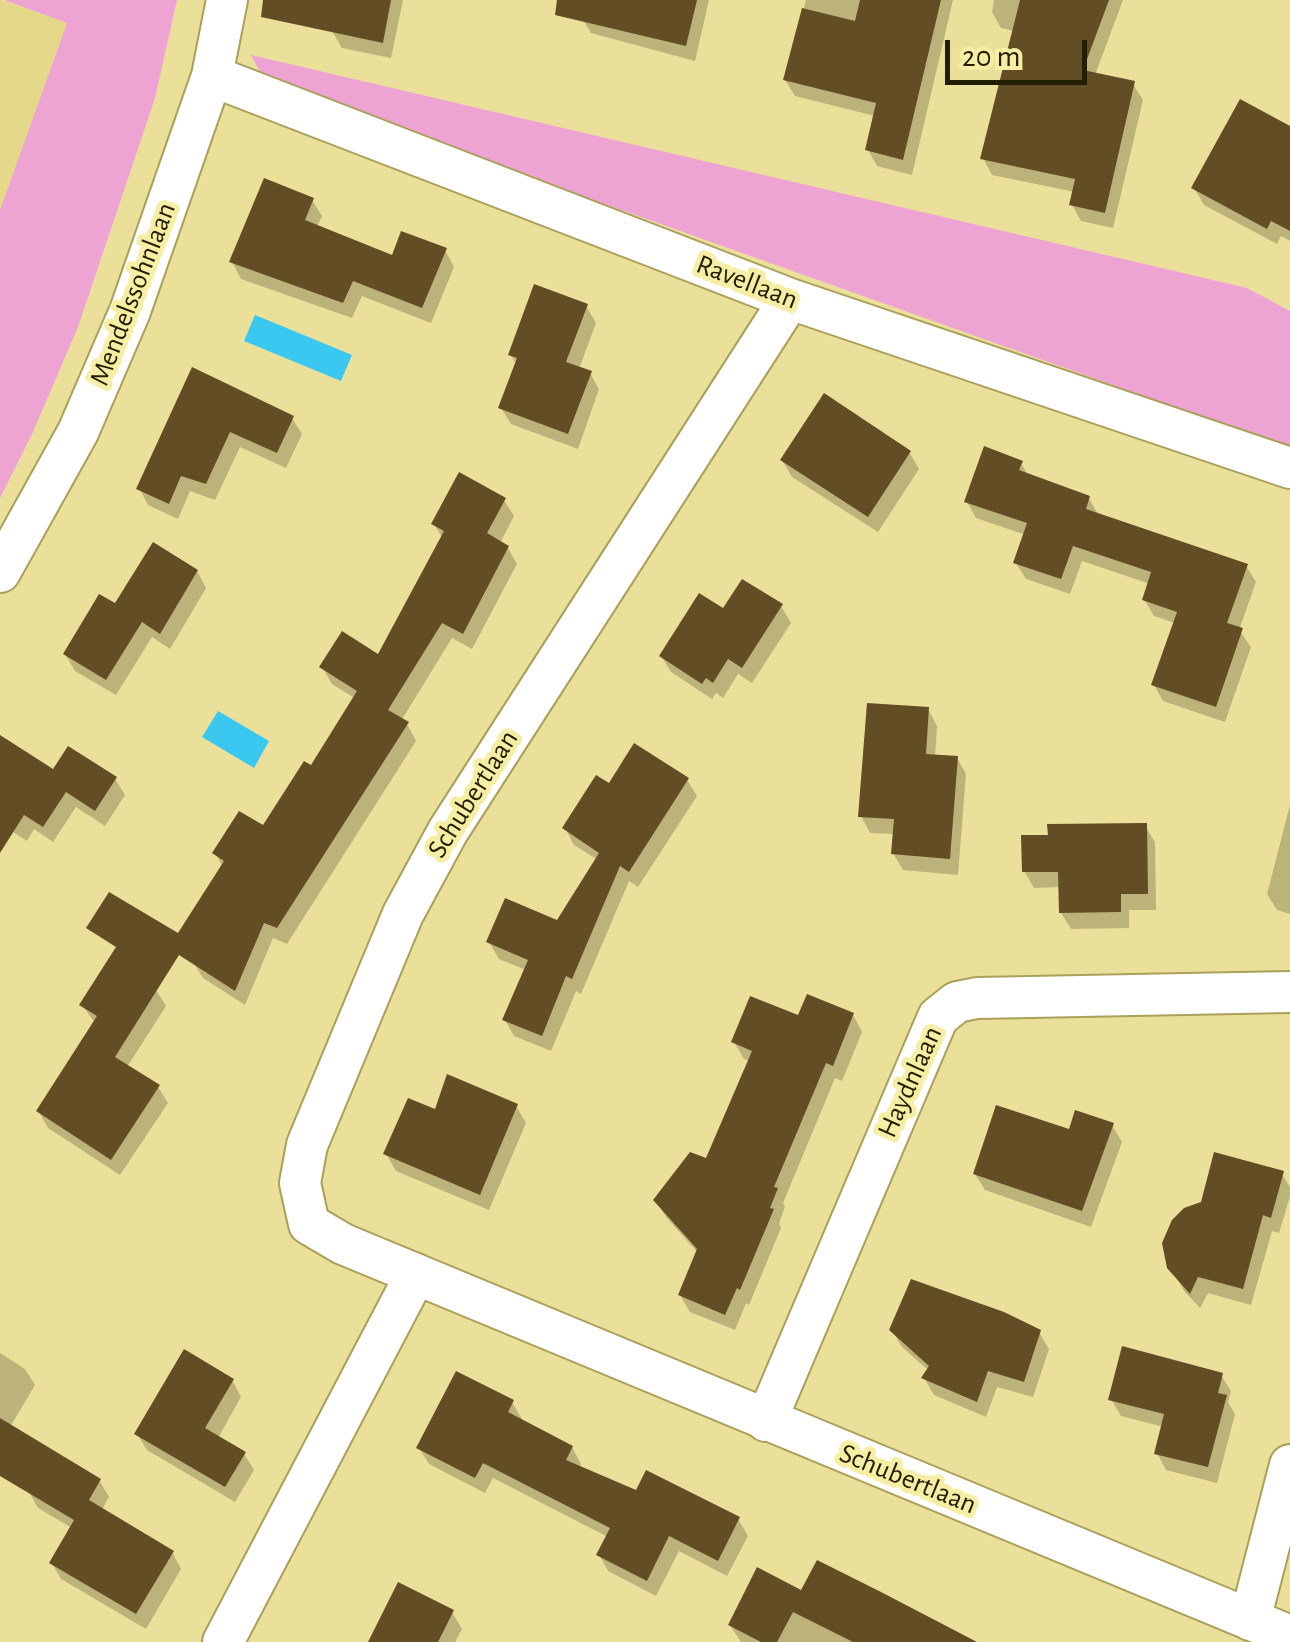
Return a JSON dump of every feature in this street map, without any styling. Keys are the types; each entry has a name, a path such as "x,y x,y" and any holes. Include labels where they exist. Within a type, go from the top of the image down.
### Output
{"street":[{"name":"Mendelssohnlaan","path":"0,572 78,432 123,328 212,76 228,0"},
{"name":"Ravellaan","path":"212,76 790,299 1290,468"},
{"name":"Schubertlaan","path":"790,299 448,831 403,914 308,1146 300,1183 309,1224 343,1244 1290,1636"},
{"name":"Haydnlaan","path":"766,1420 938,1018 957,1002 977,998 1290,992"},
{"path":"223,1642 416,1274"},
{"path":"1250,1620 1290,1466"}],"shaded area":[{"path":"0,0 67,23 0,210"},
{"path":"4,0 177,0 155,98 78,327 0,498 0,210 67,23"},
{"path":"251,55 1247,288 1290,311 1290,448 287,91 260,72"}],"water":[{"path":"255,315 352,355 341,381 244,341"},
{"path":"218,711 269,741 254,768 202,737"}],"building":[{"path":"263,0 391,0 383,43 261,17"},
{"path":"557,0 697,0 686,46 555,15"},
{"path":"860,0 941,0 903,160 865,150 876,103 783,80 802,8 855,21"},
{"path":"1020,0 1109,0 1083,70 1135,81 1105,213 1069,205 1075,179 980,159"},
{"path":"1240,99 1290,126 1290,231 1271,221 1267,229 1191,188"},
{"path":"264,178 314,198 305,220 392,255 401,231 447,248 422,308 353,281 343,303 229,262"},
{"path":"534,284 588,304 566,362 592,371 568,434 498,408 517,358 508,355"},
{"path":"192,367 294,416 277,453 230,432 206,484 181,476 169,504 136,489"},
{"path":"824,393 911,451 868,517 780,460"},
{"path":"984,446 1023,461 1019,470 1090,496 1086,509 1248,564 1227,623 1243,628 1216,707 1151,685 1177,612 1142,600 1151,572 1073,546 1061,579 1013,563 1027,523 964,502"},
{"path":"459,472 506,498 487,533 509,546 463,634 442,623 388,710 409,722 277,928 264,923 235,991 179,955 115,1057 160,1085 111,1160 36,1111 97,1016 79,1005 116,947 86,928 109,892 178,933 224,861 212,853 239,811 263,825 304,761 311,765 357,691 319,667 342,631 378,654 444,531 431,524"},
{"path":"153,542 198,570 160,634 142,622 106,680 63,654 99,594 115,603"},
{"path":"742,579 783,604 742,668 728,659 713,683 706,678 702,684 659,656 699,593 723,608"},
{"path":"867,703 929,707 926,754 958,756 950,859 891,854 894,819 858,817"},
{"path":"0,735 53,769 68,746 117,777 95,811 66,792 43,827 24,815 0,853"},
{"path":"634,743 689,778 629,872 620,866 572,979 566,976 542,1036 502,1020 528,960 486,942 505,898 557,920 599,853 562,828 596,775 609,783"},
{"path":"1147,823 1148,894 1121,894 1121,912 1059,913 1058,872 1022,872 1021,835 1048,835 1047,824"},
{"path":"807,994 854,1013 833,1066 826,1063 774,1187 778,1188 770,1208 774,1209 740,1290 737,1288 725,1315 678,1295 697,1249 653,1200 690,1152 706,1158 752,1051 731,1042 750,996 798,1015"},
{"path":"447,1074 518,1104 480,1195 383,1154 408,1098 435,1109"},
{"path":"996,1105 1069,1129 1075,1110 1114,1123 1082,1211 973,1174"},
{"path":"1214,1152 1284,1171 1271,1218 1263,1215 1243,1289 1198,1277 1190,1294 1167,1268 1162,1243 1172,1220 1184,1208 1201,1202"},
{"path":"911,1279 1004,1312 1041,1330 1024,1382 988,1371 977,1402 921,1378 929,1366 889,1330"},
{"path":"1122,1346 1223,1373 1218,1393 1227,1395 1208,1467 1154,1454 1164,1414 1108,1400"},
{"path":"184,1349 234,1379 205,1428 246,1452 225,1487 134,1434"},
{"path":"456,1371 514,1400 508,1412 573,1446 566,1460 636,1490 646,1470 740,1517 718,1561 669,1536 647,1581 596,1555 610,1528 483,1463 475,1478 416,1448"},
{"path":"0,1418 101,1479 89,1500 174,1551 136,1614 49,1563 74,1520 0,1476"},
{"path":"817,1560 977,1642 853,1642 793,1612 777,1642 761,1642 728,1625 757,1567 801,1590"},
{"path":"398,1582 454,1610 438,1642 368,1642"}]}
